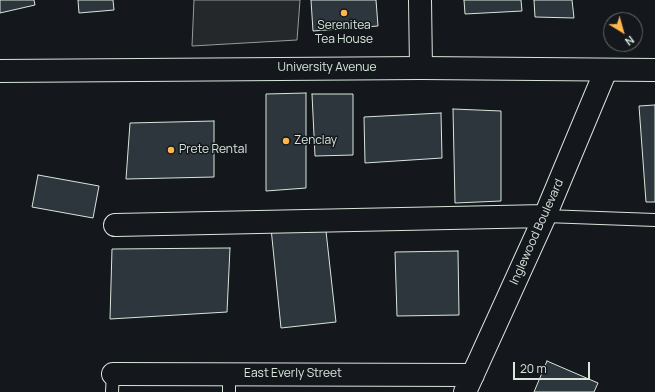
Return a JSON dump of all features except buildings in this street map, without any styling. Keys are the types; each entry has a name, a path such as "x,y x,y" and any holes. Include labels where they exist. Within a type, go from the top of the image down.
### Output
{"street":[{"path":"420,0 421,68"},
{"name":"University Avenue","path":"0,71 421,68 655,70"},
{"name":"Inglewood Boulevard","path":"469,383 545,216 606,70"},
{"path":"115,225 545,216"},
{"name":"East Everly Street","path":"112,383 469,383"}],"lane":[{"path":"545,216 655,220"}],"shaded area":[{"path":"194,0 300,0 297,40 192,46"}],"place":[{"name":"Serenitea Tea House","path":"344,13"},
{"name":"Zenclay","path":"286,141"},
{"name":"Prete Rental","path":"171,150"}]}
